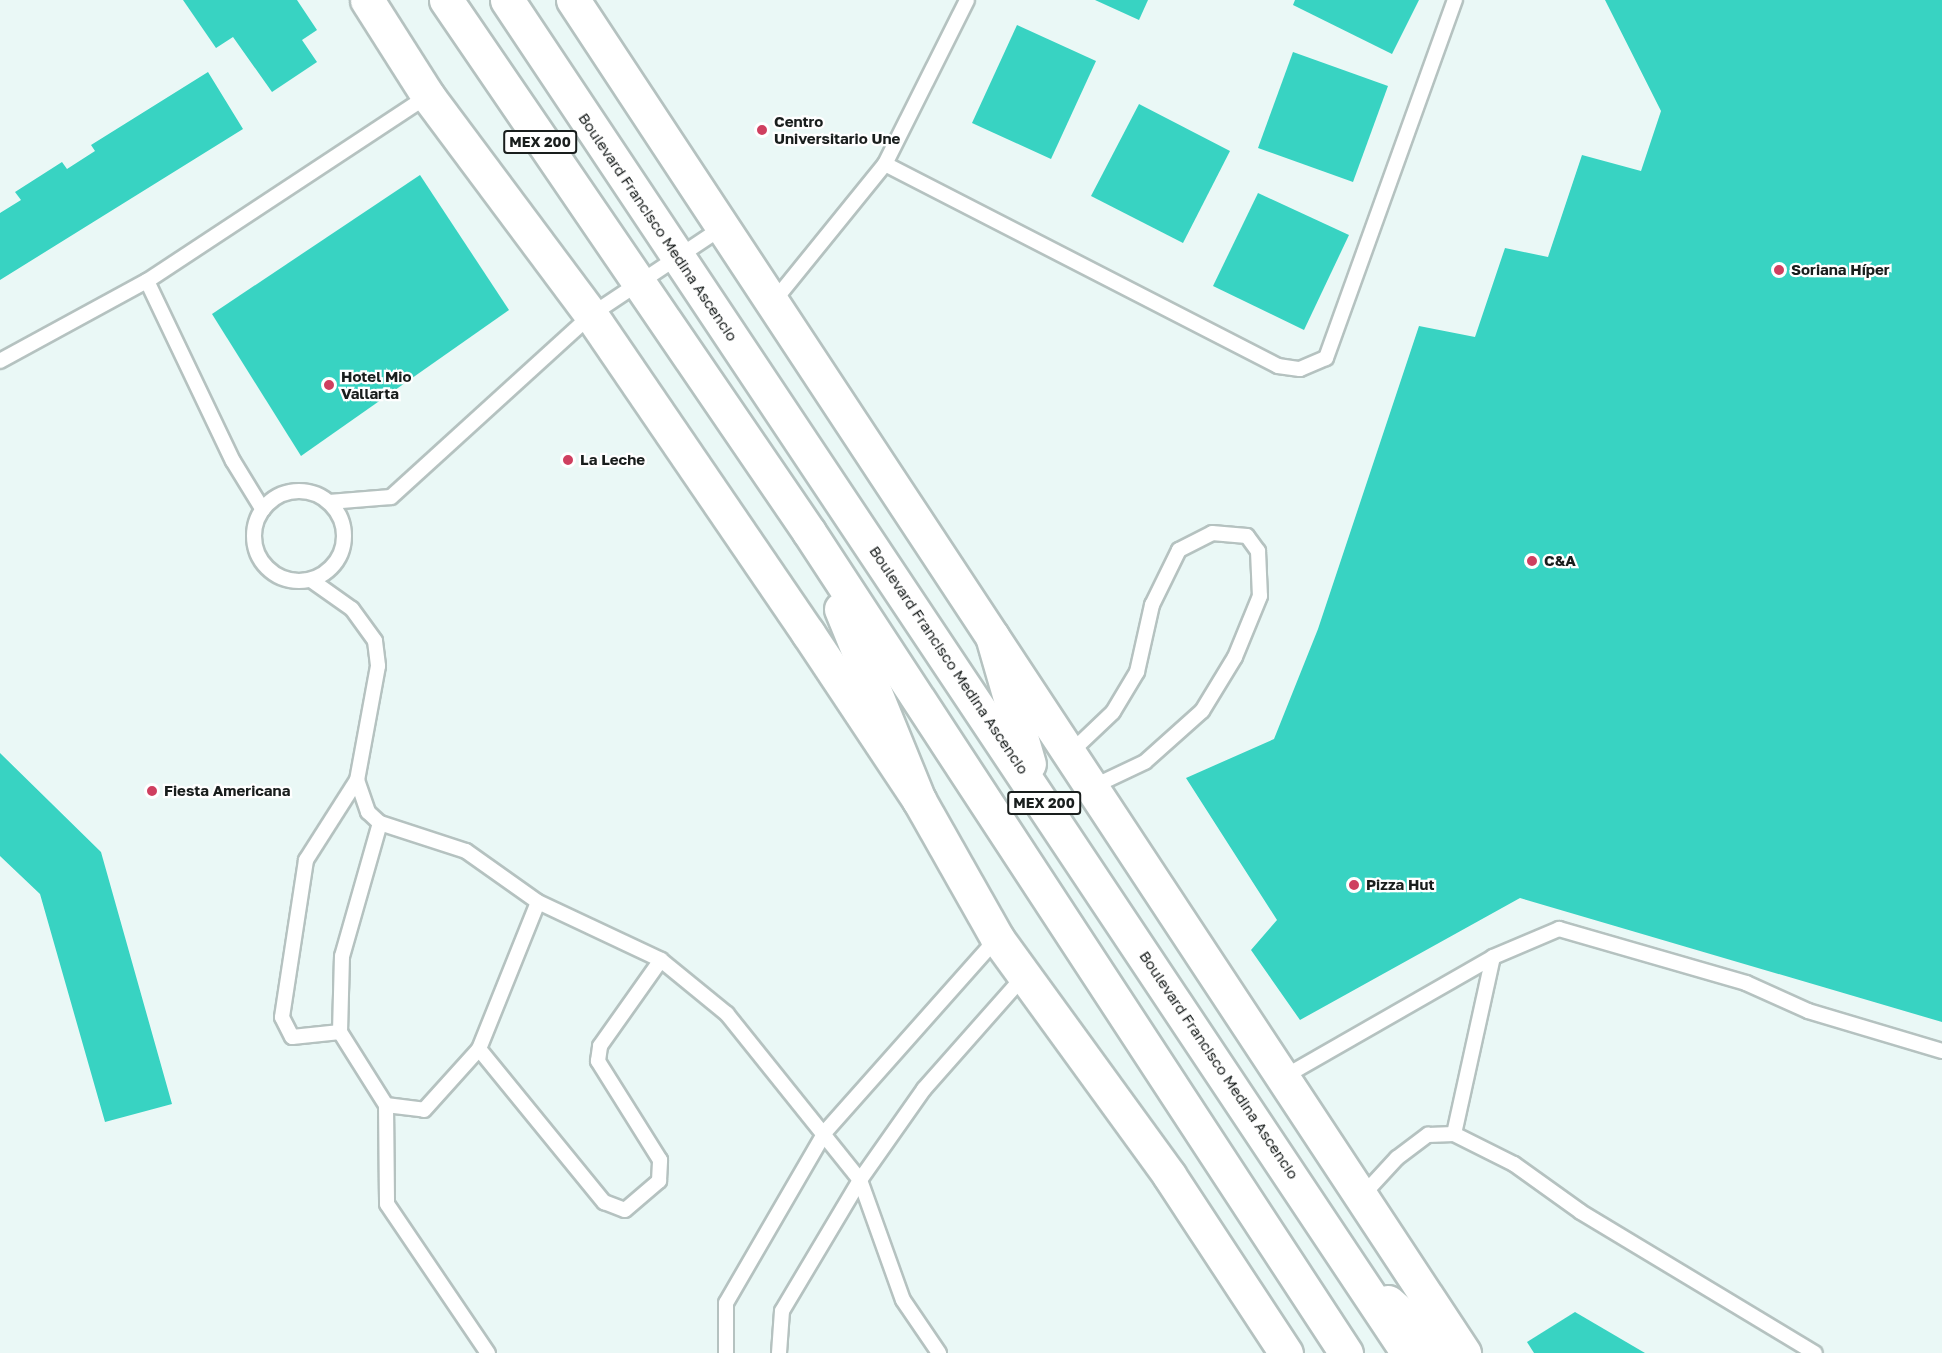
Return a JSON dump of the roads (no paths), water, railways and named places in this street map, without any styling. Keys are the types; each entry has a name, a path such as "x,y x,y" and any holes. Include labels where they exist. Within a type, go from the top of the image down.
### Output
{"main road":[{"path":"368,0 428,96 591,315 920,800 997,938 1169,1175 1286,1353"},
{"name":"MEX 200","path":"446,0 636,283 809,532 1347,1353"},
{"name":"Boulevard Francisco Medina Ascencio","path":"507,0 620,174 680,254 1408,1353"},
{"path":"573,0 1464,1353"},
{"path":"809,532 920,800"},
{"path":"992,636 1038,795"},
{"path":"1358,1276 1446,1353"}],"lane":[{"path":"774,302 885,164 966,0"},
{"path":"885,164 1278,366 1300,369 1326,358 1455,0"},
{"path":"0,362 147,281 428,96"},
{"path":"329,502 344,529 343,546 326,573 311,580 295,582 267,568 254,539 263,510 294,491 329,502 391,497 591,315 723,227"},
{"path":"147,281 233,461 263,510"},
{"path":"1070,753 1113,712 1137,672 1152,605 1179,550 1212,534 1247,536 1258,551 1260,596 1235,657 1202,711 1145,762 1092,787"},
{"path":"311,580 352,609 375,642 378,666 357,780 306,860 282,1017 292,1037 340,1032"},
{"path":"357,780 368,812 380,823 466,851 538,902 661,960 727,1014 825,1132 860,1180 903,1300 939,1353"},
{"path":"380,823 342,956 340,1032 386,1106 387,1204 488,1353"},
{"path":"386,1106 424,1110 479,1049 538,902"},
{"path":"1282,1078 1492,957 1559,930 1746,983 1808,1011 1942,1051"},
{"path":"726,1353 726,1303 825,1132 997,938"},
{"path":"1454,1134 1492,957"},
{"path":"479,1049 604,1202 626,1210 659,1181 660,1160 598,1061 600,1046 661,960"},
{"path":"779,1353 782,1311 860,1180 924,1089 1025,975"},
{"path":"1361,1198 1397,1158 1428,1136 1454,1134 1514,1164 1581,1212 1815,1353"}],"place":[{"name":"Centro Universitario Une","path":"762,130"},
{"name":"Soriana Híper","path":"1779,270"},
{"name":"Hotel Mio Vallarta","path":"329,385"},
{"name":"La Leche","path":"568,460"},
{"name":"C&A","path":"1532,561"},
{"name":"Fiesta Americana","path":"152,791"},
{"name":"Pizza Hut","path":"1354,885"}]}
